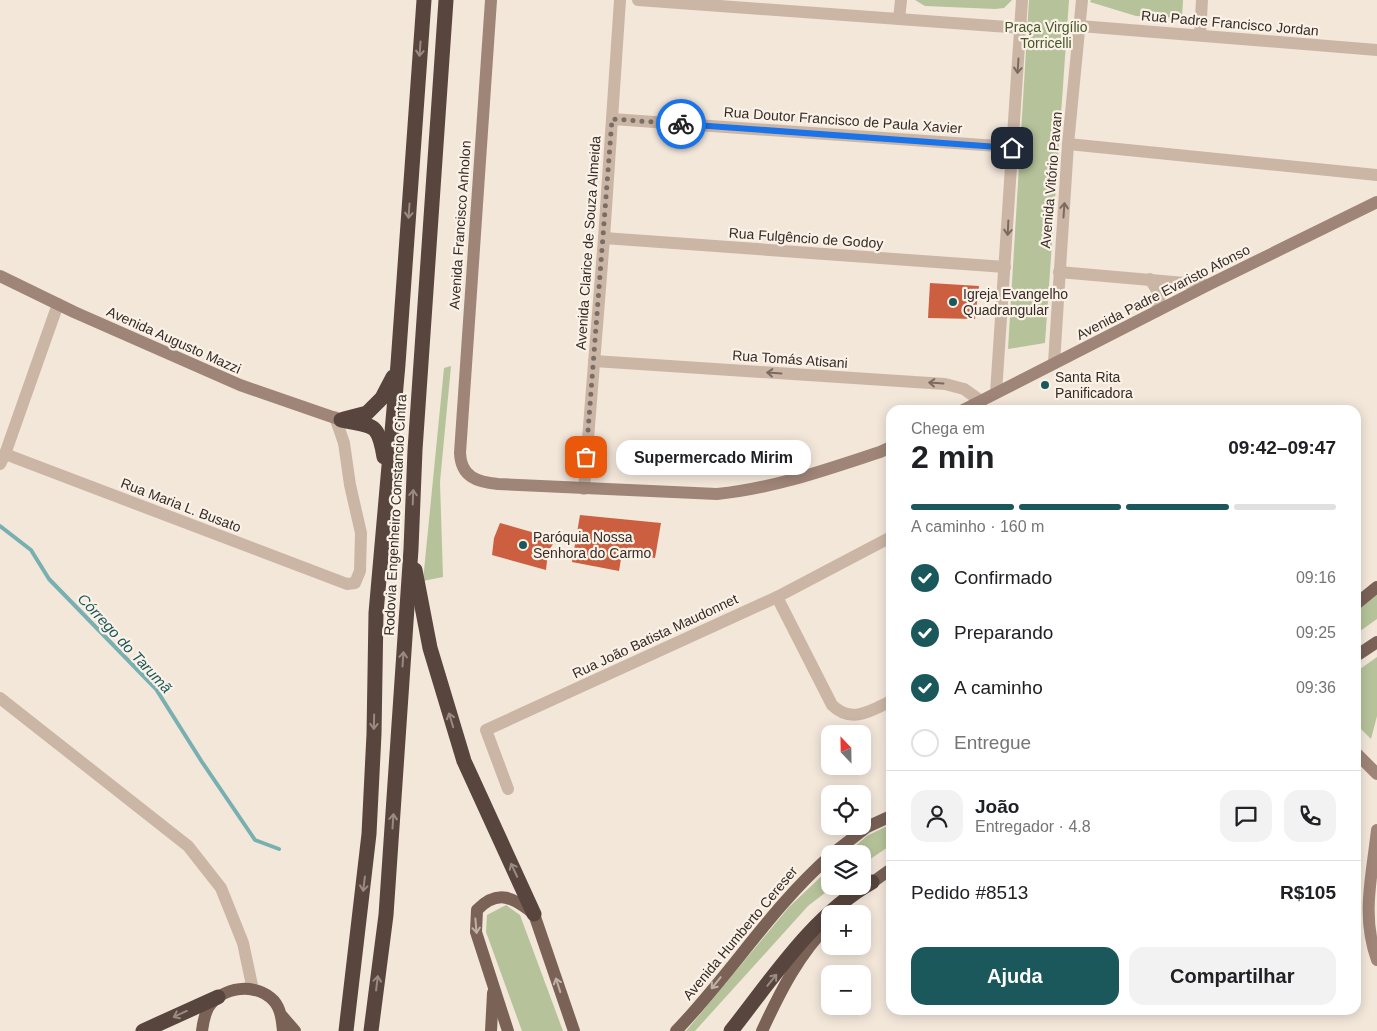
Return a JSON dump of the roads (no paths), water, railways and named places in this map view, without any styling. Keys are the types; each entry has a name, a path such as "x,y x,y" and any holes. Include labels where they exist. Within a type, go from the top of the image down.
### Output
{"highway":[{"name":"Rodovia Engenheiro Constancio Cintra","path":"346,1030 369,834 374,734 376,614 398,364 424,0"},
{"name":"Rodovia Engenheiro Constancio Cintra","path":"371,1031 386,915 411,549 415,440 446,0"},
{"path":"338,419 367,413 382,398 398,364"},
{"path":"338,419 374,428 381,436 385,464 386,507"},
{"path":"411,549 430,648 464,761 534,914"},
{"path":"731,1031 812,930 837,905 872,882"},
{"path":"143,1031 218,997"}],"main road":[{"path":"1361,600 1377,587"},
{"path":"1361,653 1377,642"},
{"name":"Avenida Humberto Cereser","path":"844,845 867,827 886,818"},
{"name":"Avenida Humberto Cereser","path":"676,1031 769,918 807,876 821,864"},
{"path":"849,905 872,882 886,872"},
{"path":"508,1031 476,932 477,910 483,903 494,898 505,897 518,901 534,914 574,1031"},
{"path":"762,1031 796,965 821,933"},
{"path":"491,1031 494,983"},
{"path":"202,1031 209,1007 218,997 241,988 265,994 274,1002 282,1016 295,1031"},
{"path":"566,1008 584,1031"},
{"path":"282,1016 283,1031"}],"street":[{"name":"Avenida Francisco Anholon","path":"491,0 460,462 464,471 470,477 482,482 584,489"},
{"name":"Avenida Clarice de Souza Almeida","path":"584,489 604,238 620,0"},
{"path":"638,0 1020,28"},
{"path":"899,18 901,0"},
{"path":"996,392 1022,0"},
{"name":"Avenida Vitório Pavan","path":"1054,364 1068,144 1082,0"},
{"path":"1200,35 1202,0"},
{"name":"Rua Padre Francisco Jordan","path":"1080,26 1377,50"},
{"name":"Rua Doutor Francisco de Paula Xavier","path":"612,119 1012,148"},
{"path":"1068,144 1377,175"},
{"name":"Avenida Padre Evaristo Afonso","path":"973,405 1208,285 1377,202"},
{"name":"Rua Fulgêncio de Godoy","path":"604,238 1005,267"},
{"path":"1059,272 1208,285"},
{"name":"Avenida Augusto Mazzi","path":"0,276 58,304 240,385 338,419"},
{"path":"1150,279 1160,295 1157,311"},
{"path":"3,459 58,304"},
{"name":"Rua Tomás Atisani","path":"594,361 945,384 964,389 981,401"},
{"name":"Rua Maria L. Busato","path":"3,459 347,584 355,582 360,571 361,533 338,419"},
{"path":"584,489 717,494 750,491 783,484 886,453"},
{"name":"Rua João Batista Maudonnet","path":"508,789 486,730 776,597 886,540"},
{"path":"776,597 832,705 839,711 851,716 861,715 886,703"},
{"path":"0,698 188,846 221,888 242,943 253,990"},
{"path":"1361,758 1377,774"},
{"path":"1377,830 1367,915 1370,942 1377,960"}],"waterway":[{"name":"Córrego do Tarumã","path":"0,526 31,550 49,579 156,689 202,762 255,840 279,849"}],"place":[{"name":"Igreja Evangelho Quadrangular","path":"953,302"},
{"name":"Santa Rita Panificadora","path":"1045,385"},
{"name":"Supermercado Mirim","path":"586,457"},
{"name":"Paróquia Nossa Senhora do Carmo","path":"523,545"}],"park label":[{"name":"Praça Virgílio Torricelli","path":"1046,36"}]}
